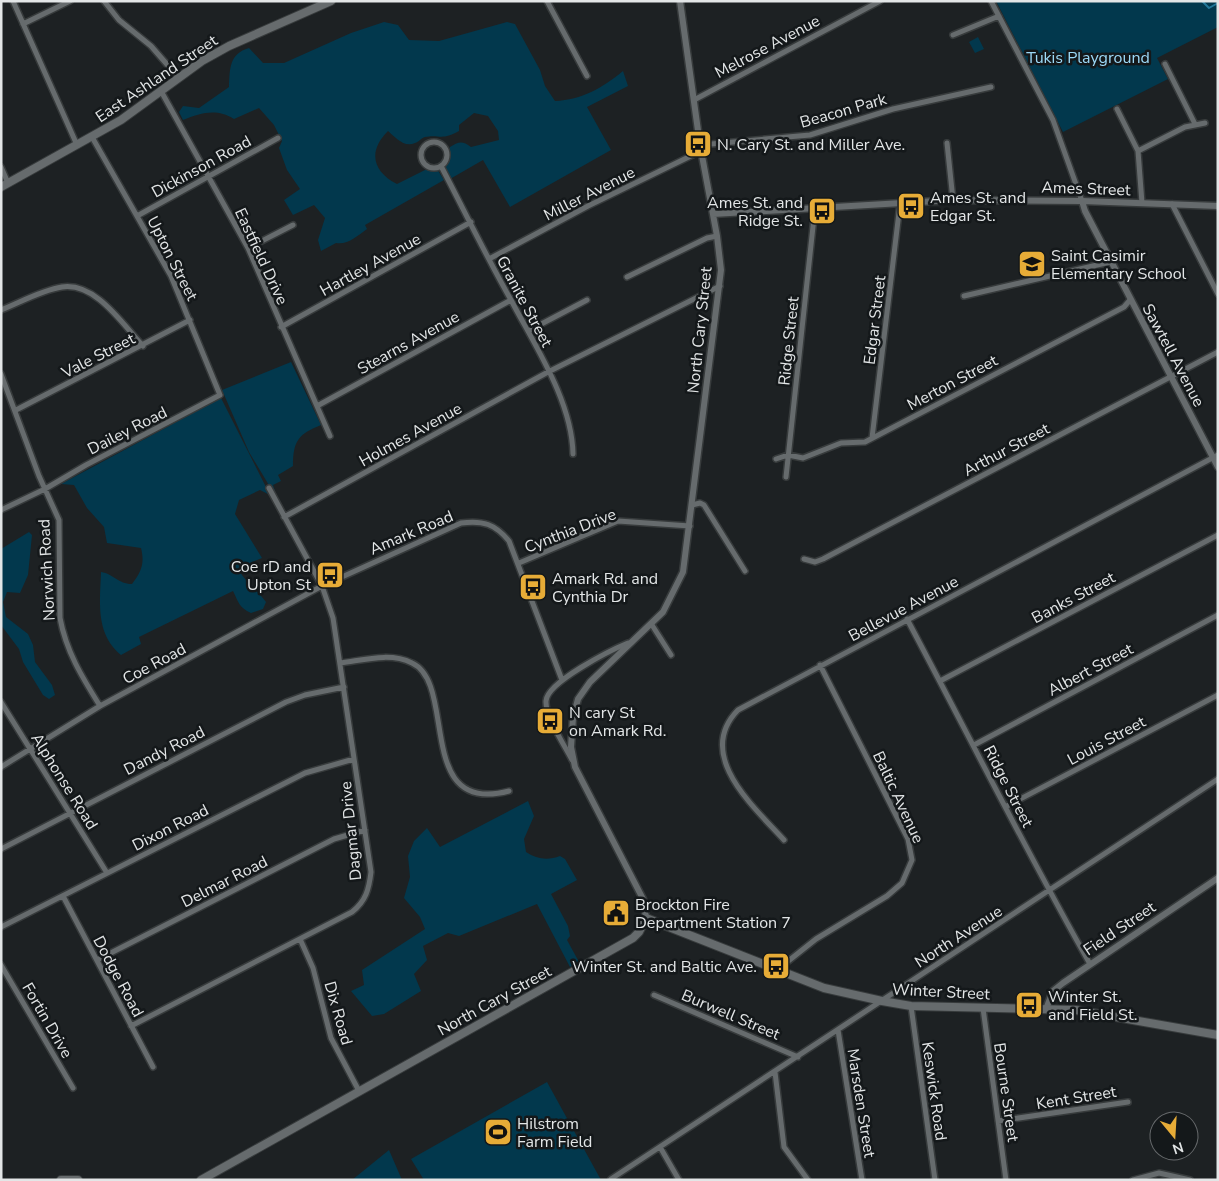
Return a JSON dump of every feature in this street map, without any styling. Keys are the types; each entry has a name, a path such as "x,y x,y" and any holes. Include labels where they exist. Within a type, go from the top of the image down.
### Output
{"main road":[{"name":"East Ashland Street","path":"4,185 92,137 161,91 178,77 228,46 331,1"},
{"name":"Winter Street","path":"646,918 672,926 776,971 824,988 882,1001 910,1006 1076,1010 1218,1035"},
{"name":"North Cary Street","path":"201,1180 633,938 639,932 646,918"},
{"path":"61,1180 78,1180"}],"street":[{"path":"13,1 77,145"},
{"path":"23,24 70,1"},
{"path":"104,1 118,20 151,46 178,77"},
{"path":"547,1 587,76"},
{"name":"North Cary Street","path":"576,767 571,735 578,699 590,682 629,643 652,625 672,598 683,572 690,526 721,270 714,214 700,148 680,1"},
{"name":"Melrose Avenue","path":"694,100 880,1"},
{"path":"991,1 1053,120 1082,201"},
{"path":"953,35 999,16"},
{"path":"1165,64 1196,124"},
{"name":"Beacon Park","path":"700,148 810,135 893,108 991,87"},
{"name":"Eastfield Drive","path":"161,91 210,176 248,248 330,436"},
{"path":"1117,109 1138,151 1142,203"},
{"path":"1138,151 1196,124 1205,123"},
{"name":"Upton Street","path":"92,137 171,276 220,395"},
{"name":"Dickinson Road","path":"137,216 278,138"},
{"name":"Granite Street","path":"437,142 445,148 447,158 441,166 433,168 424,162 421,155 426,145 437,142"},
{"path":"947,143 953,200"},
{"name":"Miller Avenue","path":"489,259 700,148"},
{"name":"Granite Street","path":"441,166 528,331 565,408 572,432 573,454"},
{"path":"1,167 4,185"},
{"name":"Ames Street","path":"714,214 953,200 1082,201 1218,206"},
{"name":"Sawtell Avenue","path":"1082,201 1110,262 1170,377 1215,456 1218,467"},
{"name":"Edgar Street","path":"872,438 900,204"},
{"path":"1172,204 1218,294"},
{"name":"Ridge Street","path":"786,477 815,208"},
{"name":"Hartley Avenue","path":"281,327 471,222"},
{"path":"248,248 292,225"},
{"path":"627,277 707,238 717,236"},
{"path":"964,296 1110,262"},
{"name":"Holmes Avenue","path":"284,517 548,372 720,286"},
{"path":"1,310 58,288 78,288 101,302 143,346"},
{"name":"Stearns Avenue","path":"317,406 511,300"},
{"path":"528,331 587,300"},
{"name":"Merton Street","path":"776,459 788,456 803,458 822,449 841,444 865,442 1124,306 1130,300"},
{"name":"Vale Street","path":"16,410 143,346 190,320"},
{"name":"Arthur Street","path":"804,560 818,562 1218,352"},
{"name":"Norwich Road","path":"1,374 55,508 61,531 60,618 62,631 72,661 100,706"},
{"name":"Dailey Road","path":"1,510 46,489 86,464 220,395"},
{"name":"Bellevue Avenue","path":"784,840 740,792 731,777 724,750 725,728 738,710 1215,456"},
{"path":"269,488 322,586"},
{"path":"692,505 700,503 704,505 745,571"},
{"name":"Amark Road","path":"322,586 461,523 476,521 487,523 498,529 509,541 562,680"},
{"name":"Cynthia Drive","path":"518,563 618,521 645,521 690,526"},
{"name":"Banks Street","path":"940,681 1218,536"},
{"name":"Coe Road","path":"1,767 100,706 322,586"},
{"name":"Dagmar Drive","path":"131,1026 352,912 364,899 368,891 371,872 341,663 333,618 322,586"},
{"name":"Albert Street","path":"974,745 1218,615"},
{"name":"Ridge Street","path":"908,619 1007,806 1049,891 1090,964"},
{"path":"652,625 671,655"},
{"name":"North Cary Street","path":"629,643 615,649 562,680 549,692 546,700 547,710 643,899 646,918"},
{"path":"341,663 392,657 403,659 419,667 426,676 433,694 444,754 456,778 473,792 485,796 509,791"},
{"name":"Baltic Avenue","path":"776,971 834,926 894,891 906,877 912,860 908,839 820,666"},
{"name":"Dandy Road","path":"1,849 286,702 305,695 344,688"},
{"name":"Louis Street","path":"1007,806 1218,695"},
{"name":"Alphonse Road","path":"1,702 108,873"},
{"name":"Dixon Road","path":"1,928 305,773 354,759"},
{"name":"North Avenue","path":"611,1179 1218,780"},
{"name":"Delmar Road","path":"97,960 334,839 365,830"},
{"name":"Field Street","path":"1046,1010 1053,991 1218,878"},
{"name":"Dodge Road","path":"63,896 153,1067"},
{"name":"Dix Road","path":"300,939 313,968 331,1038 359,1091"},
{"name":"Fortin Drive","path":"1,965 73,1088"},
{"name":"Burwell Street","path":"654,995 798,1057"},
{"name":"Keswick Road","path":"910,1006 935,1180"},
{"name":"Bourne Street","path":"983,1008 1006,1180"},
{"name":"Marsden Street","path":"838,1030 862,1180"},
{"path":"774,1072 784,1147 808,1180"},
{"name":"Kent Street","path":"998,1121 1128,1102"},
{"path":"660,1147 679,1180"},
{"path":"1133,1180 1141,1176 1159,1173 1190,1180"}],"green space":[{"name":"Tukis Playground","path":"996,1 1218,1 1218,27 1157,58 1168,79 1063,132"},
{"path":"384,22 398,25 409,40 439,41 507,22 515,24 540,70 545,86 555,101 583,96 607,83 623,71 628,86 587,107 611,150 510,207 483,160 450,179 445,168 450,147 455,144 460,142 471,147 499,140 498,131 488,116 474,113 459,125 459,131 453,134 444,137 425,137 411,144 403,143 388,131 377,146 375,153 378,167 382,173 397,184 429,168 437,169 444,180 365,225 367,229 352,239 344,243 336,243 321,251 318,240 325,218 314,205 293,215 284,200 300,189 287,170 279,148 282,141 274,125 259,108 234,119 221,114 209,113 183,120 179,112 183,106 199,108 229,87 232,63 234,58 242,51 249,48 263,63 284,63 351,33"},
{"path":"978,37 984,49 975,53 969,42"},
{"path":"291,362 321,425 302,435 299,439 294,450 293,466 278,475 281,481 273,485 275,491 273,492 249,452 222,390"},
{"path":"221,398 269,493 260,490 239,500 235,514 262,558 242,566 239,571 266,602 263,609 251,613 241,606 233,591 139,637 141,644 121,655 107,637 103,627 100,606 101,572 127,584 132,584 141,568 143,559 141,548 107,543 104,527 87,508 74,485 61,484"},
{"path":"29,532 32,535 28,575 20,593 7,592 3,602 6,617 28,634 33,645 35,662 52,685 55,695 49,699 43,695 23,662 19,649 1,625 1,549"},
{"path":"528,801 534,816 524,839 526,852 542,859 560,856 565,859 577,880 551,894 568,926 570,936 567,940 579,962 570,967 537,904 459,936 448,933 423,946 427,960 414,974 421,991 384,1014 372,1016 351,991 364,985 362,970 425,929 420,917 404,898 410,877 408,856 414,841 427,828 440,847"},
{"path":"547,1082 601,1180 424,1180 411,1159"},
{"path":"389,1150 402,1180 352,1180"}],"waterway":[{"path":"1202,1 1209,8 1218,3"}],"place":[{"name":"N. Cary St. and Miller Ave.","path":"698,144"},
{"name":"Ames St. and Edgar St.","path":"911,206"},
{"name":"Ames St. and Ridge St.","path":"822,211"},
{"name":"Saint Casimir Elementary School","path":"1032,264"},
{"name":"Coe rD and Upton St","path":"330,575"},
{"name":"Amark Rd. and Cynthia Dr","path":"533,587"},
{"name":"N cary St on Amark Rd.","path":"550,721"},
{"name":"Brockton Fire Department Station 7","path":"616,913"},
{"name":"Winter St. and Baltic Ave.","path":"776,966"},
{"name":"Winter St. and Field St.","path":"1029,1005"},
{"name":"Hilstrom Farm Field","path":"498,1132"}]}
